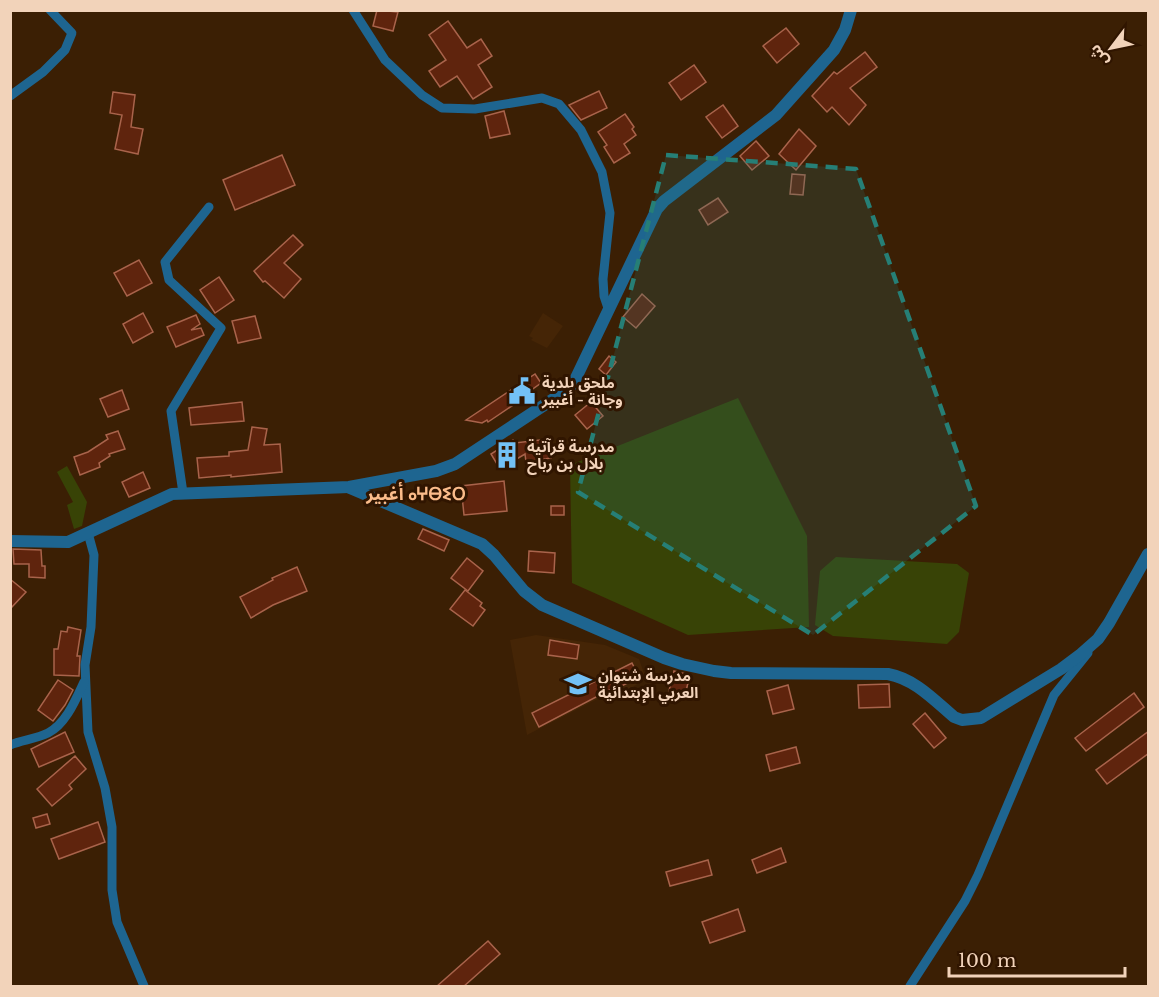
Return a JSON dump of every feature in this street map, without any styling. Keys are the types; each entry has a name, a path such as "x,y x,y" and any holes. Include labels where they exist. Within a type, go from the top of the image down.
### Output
{"street":[{"path":"10,96 43,72 65,50 72,33 50,10"},
{"path":"353,10 385,60 422,95 442,108 475,109 543,99 559,104 581,130 602,172 610,213 603,279 604,296 608,308"},
{"path":"10,541 68,542 172,494 349,487 436,471 454,464 567,390 574,382 657,209 664,201 776,115 834,50 845,30 851,10"},
{"path":"183,493 171,411 221,328 169,280 165,262 209,207"},
{"path":"349,487 482,544 524,591 542,605 664,658 706,670 731,673 898,676 914,684 954,717 972,720 981,718 1061,669 1098,639"},
{"path":"88,532 94,555 91,627 85,665 88,732 105,788 112,827 112,890 117,922 144,987"},
{"path":"910,987 965,901 978,875 1054,695 1109,623 1149,554"},
{"path":"10,745 48,733 56,728 86,680"}],"highlighted area":[{"path":"666,155 856,169 976,506 813,635 578,492"}],"shaded area":[{"path":"543,313 563,326 547,348 531,340 533,338 529,336"},
{"name":"مدرسة شتوان العربي الإبتدائية","path":"536,635 605,645 639,659 646,679 619,695 615,690 527,735 510,640"}],"green space":[{"path":"738,398 807,536 809,627 688,635 572,583 570,465"},
{"path":"67,466 87,502 82,526 74,529 67,505 73,502 57,472"},
{"path":"836,557 957,564 969,573 959,632 947,644 833,636 815,625 820,571"}],"building":[{"path":"377,10 398,12 393,31 373,26"},
{"path":"448,21 467,48 481,39 492,56 478,65 492,87 473,99 457,76 440,87 429,71 446,60 429,35"},
{"path":"786,28 799,44 777,63 763,46"},
{"path":"865,52 877,67 850,88 866,105 849,125 832,107 827,112 812,96 834,72 837,74"},
{"path":"694,65 706,82 681,100 669,83"},
{"path":"599,91 607,108 581,120 569,105"},
{"path":"113,92 135,95 131,127 143,129 138,154 115,149 122,115 110,113"},
{"path":"723,105 738,126 722,138 706,117"},
{"path":"504,111 510,134 490,138 485,116"},
{"path":"625,114 634,127 632,129 636,135 624,144 630,153 614,163 604,147 607,145 598,132"},
{"path":"799,129 816,146 796,170 779,154"},
{"path":"756,141 769,156 752,170 740,156"},
{"path":"282,155 295,185 235,210 223,180"},
{"path":"792,174 805,175 803,195 790,194"},
{"path":"718,198 728,212 708,225 699,210"},
{"path":"293,235 303,245 284,263 301,279 284,298 265,281 263,282 254,271"},
{"path":"139,260 152,283 127,296 114,273"},
{"path":"219,277 234,300 215,313 200,290"},
{"path":"642,294 655,306 636,328 623,317"},
{"path":"143,313 153,332 133,343 123,324"},
{"path":"196,315 200,324 191,330 201,328 204,335 176,347 167,327"},
{"path":"255,316 261,338 238,343 232,321"},
{"path":"609,356 616,362 606,375 599,369"},
{"path":"535,374 541,383 530,391 531,393 488,422 487,420 482,423 466,420"},
{"path":"122,390 129,409 108,417 100,399"},
{"path":"242,402 244,421 191,425 189,408"},
{"path":"591,402 603,416 587,429 575,415"},
{"path":"252,427 267,429 264,445 280,444 282,472 199,478 197,458 229,456 229,452 248,450"},
{"path":"118,431 125,449 109,454 110,456 99,463 100,467 80,475 74,457 88,452 108,439 106,435"},
{"path":"548,439 551,458 526,462 525,454 500,469 491,454 513,440 515,443"},
{"path":"143,472 150,488 129,497 122,482"},
{"path":"504,481 507,511 464,515 461,486"},
{"path":"551,506 564,506 564,515 551,515"},
{"path":"423,529 449,540 444,551 418,539"},
{"path":"13,549 41,550 45,578 29,577 29,564 14,564"},
{"path":"529,551 555,553 554,573 528,571"},
{"path":"467,558 483,571 468,591 451,578"},
{"path":"297,567 307,591 273,605 251,618 240,597 273,580 272,578"},
{"path":"10,579 26,592 10,609"},
{"path":"465,590 482,603 480,606 485,610 473,626 450,609"},
{"path":"68,627 81,630 77,656 80,656 79,676 54,675 54,649 58,649 61,631 67,632"},
{"path":"550,640 579,645 577,659 548,655"},
{"path":"632,663 639,677 539,727 532,713"},
{"path":"674,671 690,675 685,695 669,691"},
{"path":"58,680 73,690 53,721 38,710"},
{"path":"889,684 890,707 859,708 858,685"},
{"path":"788,685 794,709 773,714 767,691"},
{"path":"1134,693 1144,707 1086,751 1075,738"},
{"path":"925,713 946,738 934,748 913,724"},
{"path":"1149,731 1149,753 1107,784 1096,770"},
{"path":"65,732 74,752 39,767 31,749"},
{"path":"796,747 800,763 770,771 766,755"},
{"path":"75,756 86,769 69,785 72,789 52,806 37,789"},
{"path":"47,814 50,824 36,828 33,818"},
{"path":"98,822 105,842 59,859 51,839"},
{"path":"781,848 786,862 757,873 752,860"},
{"path":"708,860 712,875 670,886 666,872"},
{"path":"738,909 745,931 710,943 702,922"},
{"path":"488,941 500,954 463,987 436,987"}],"place":[{"name":"ملحق بلدية وجانة - أغبير","path":"522,391"},
{"name":"مدرسة قرآتية بلال بن رباح","path":"507,455"},
{"name":"مدرسة شتوان العربي الإبتدائية","path":"578,684"}],"district":[{"name":"أغبير ⴰⵖⴱⵉⵔ","path":"416,494"}]}
